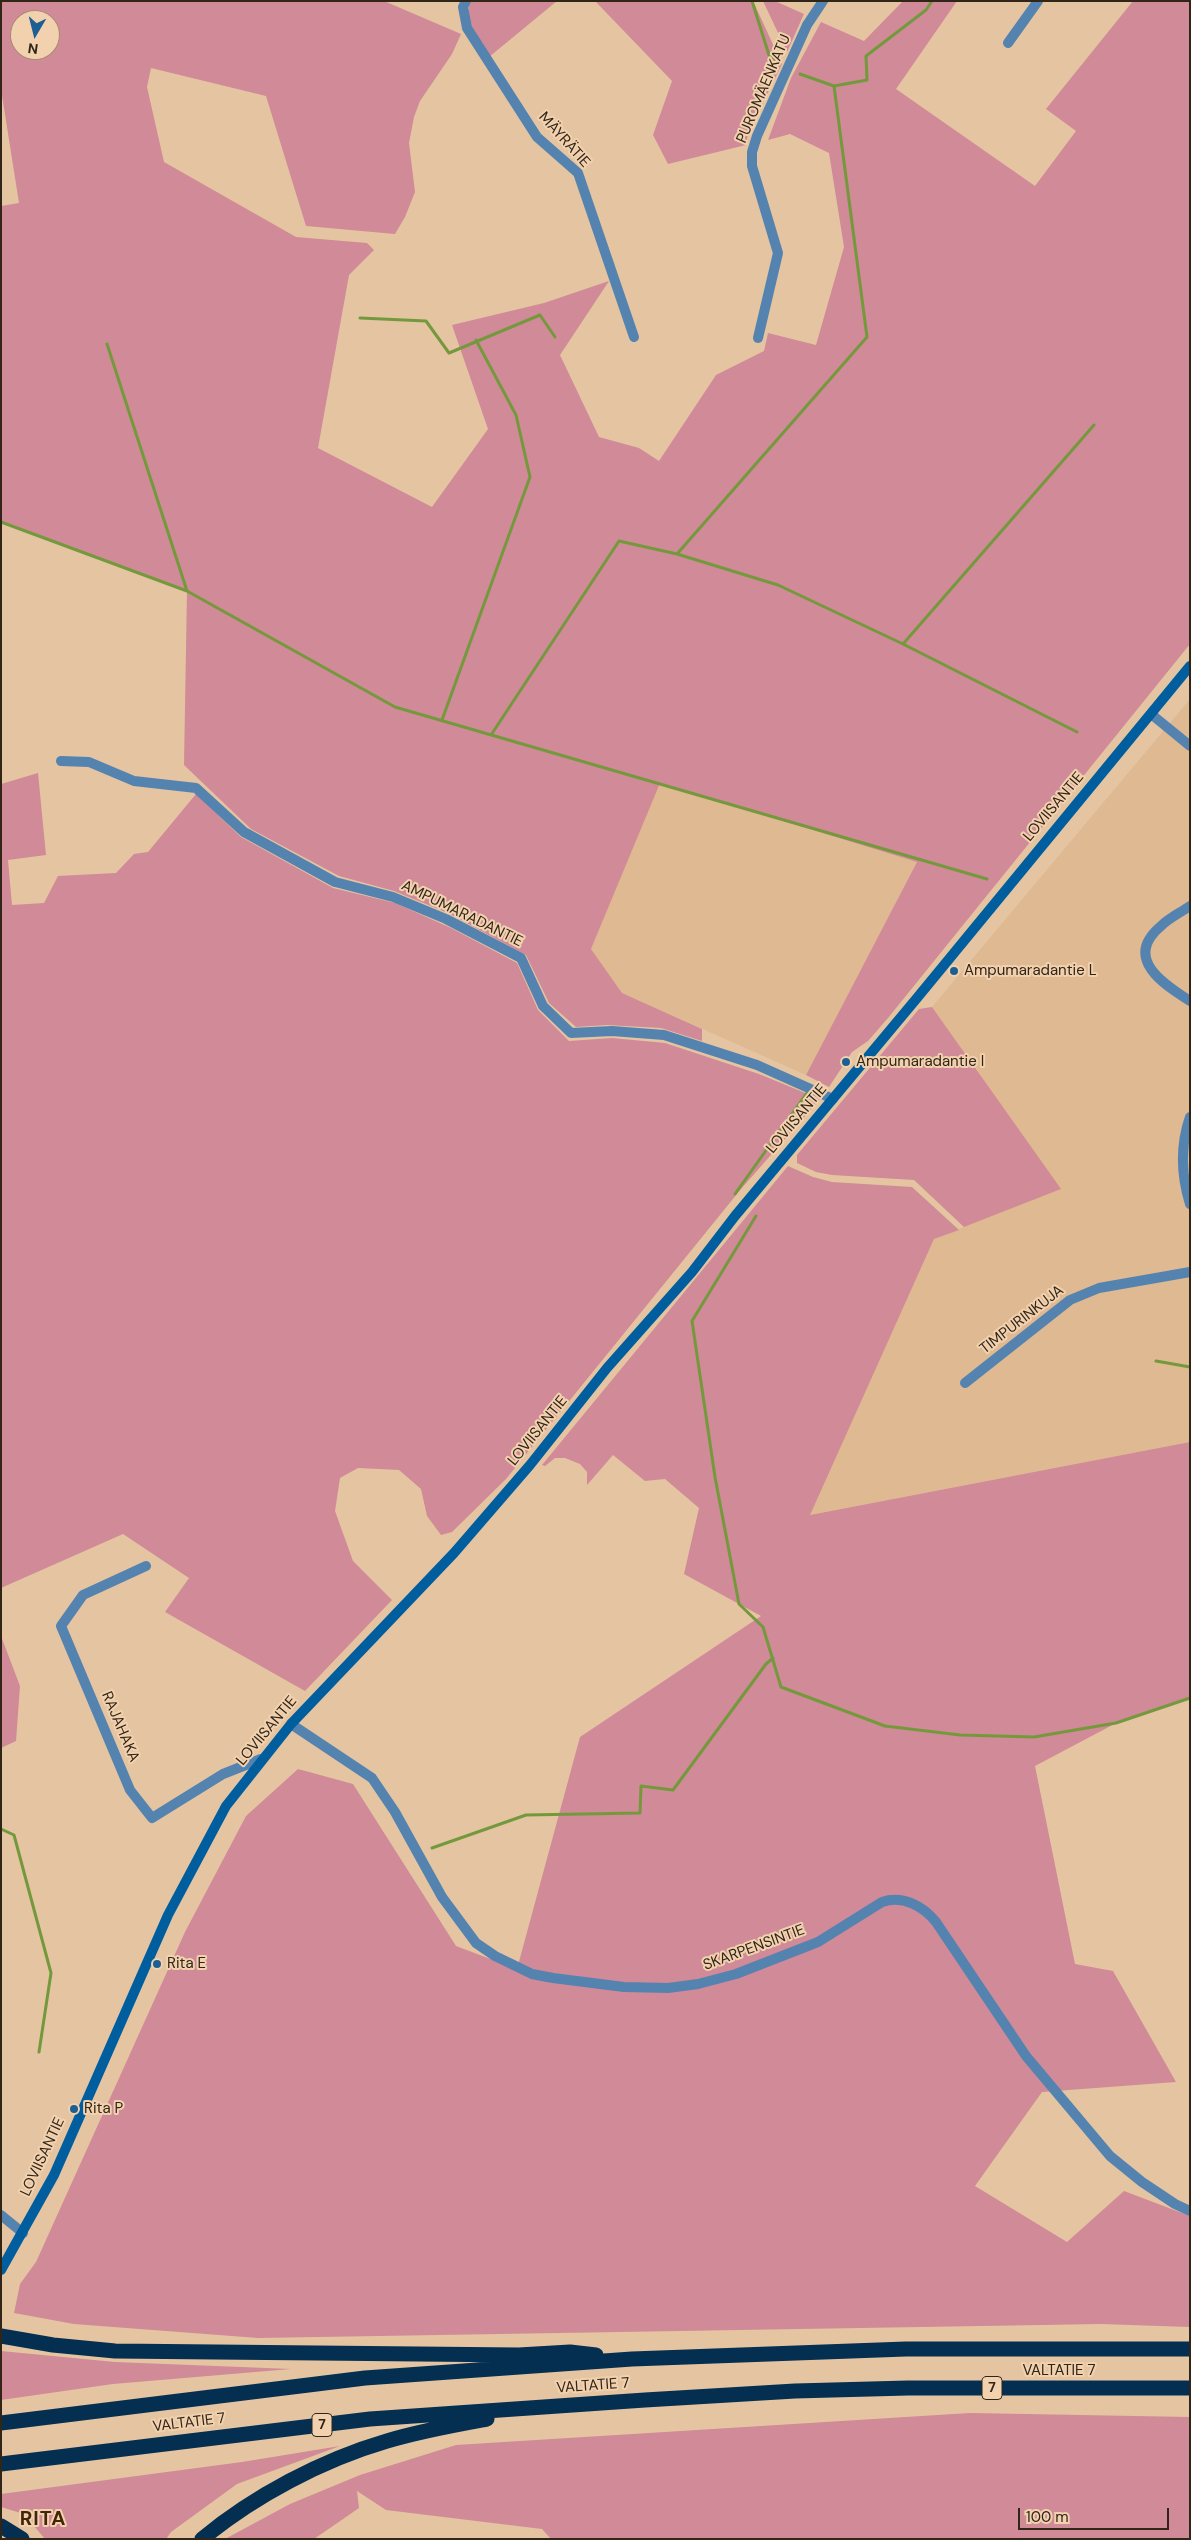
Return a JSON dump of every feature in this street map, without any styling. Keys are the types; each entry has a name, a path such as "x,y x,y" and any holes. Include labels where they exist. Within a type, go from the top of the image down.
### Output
{"highway":[{"path":"1,2336 53,2346 115,2351 519,2355 570,2352 632,2359"},
{"name":"VALTATIE 7","path":"1,2423 365,2378 632,2359 906,2349 1190,2348"},
{"name":"VALTATIE 7","path":"1,2464 370,2419 645,2400 908,2388 1190,2388"},
{"path":"202,2539 253,2501 284,2484 386,2441 494,2418 645,2400"},
{"path":"1,2526 22,2539"}],"main road":[{"name":"LOVIISANTIE","path":"1,2270 54,2175 168,1915 226,1806 291,1724 454,1553 518,1480 607,1368 692,1272 735,1216 1190,666"}],"street":[{"name":"MÄYRÄTIE","path":"466,1 463,7 467,28 537,137 578,173 634,337"},
{"name":"PUROMÄENKATU","path":"758,338 778,253 752,166 752,152 757,136 807,25 823,1"},
{"path":"1008,43 1038,1"},
{"path":"1151,714 1190,746"},
{"name":"AMPUMARADANTIE","path":"61,761 88,762 134,781 196,788 244,832 334,882 393,896 446,919 521,958 543,1006 571,1033 612,1031 664,1035 757,1065 833,1099"},
{"path":"1190,906 1160,926 1152,935 1146,953 1148,966 1154,976 1164,985 1190,1001"},
{"path":"1190,1117 1182,1146 1183,1169 1190,1204"},
{"name":"TIMPURINKUJA","path":"965,1383 1070,1300 1098,1288 1190,1272"},
{"name":"RAJAHAKA","path":"146,1566 83,1595 61,1626 130,1790 152,1818 222,1774 262,1759"},
{"name":"SKARPENSINTIE","path":"291,1724 372,1778 395,1812 442,1897 476,1943 495,1956 532,1974 624,1987 668,1988 698,1984 736,1974 818,1942 882,1902 891,1899 901,1900 918,1906 936,1922 1026,2056 1110,2156 1142,2182 1175,2204 1190,2211"},
{"path":"1,2215 23,2233"}],"shaded area":[{"path":"1,1 384,1 461,34 452,54 420,101 414,117 409,143 415,192 405,217 395,234 306,226 266,96 151,68 147,87 164,162 296,237 367,243 374,250 349,275 318,448 432,507 488,429 452,325 544,303 609,281 560,355 599,437 639,448 659,461 716,375 764,351 768,333 816,345 844,247 829,153 790,134 768,140 791,78 821,22 864,41 903,1 957,1 896,89 1035,186 1076,131 1046,109 1133,1 1190,1 1190,644 888,1018 868,1041 852,1052 829,1087 806,1075 917,862 660,783 591,949 622,993 702,1029 702,1041 661,1028 607,1025 576,1027 549,1003 526,955 448,913 394,891 339,876 251,829 184,765 187,591 1,522 1,206 19,203 1,89"},
{"path":"471,1 557,1 489,57 472,31 468,16 468,8"},
{"path":"595,1 753,1 782,64 748,133 746,145 668,164 653,135 672,81"},
{"path":"763,1 775,1 804,14 787,52"},
{"path":"1190,699 1190,1442 809,1515 934,1239 1060,1189 932,1007"},
{"path":"38,773 46,855 8,860 12,905 44,903 58,876 116,873 134,854 148,852 196,794 241,837 333,888 395,903 451,928 517,963 538,1010 569,1041 612,1038 665,1043 759,1074 820,1099 741,1189 506,1479 452,1532 441,1535 427,1516 421,1489 399,1470 358,1468 340,1478 335,1511 353,1561 392,1600 305,1691 165,1612 189,1578 123,1534 1,1588 1,784"},
{"path":"659,783 917,862 806,1075 622,993 591,949"},
{"path":"932,1007 1061,1189 964,1227 914,1180 832,1175 816,1172 797,1163 797,1155 919,1009"},
{"path":"788,1166 813,1177 832,1182 912,1187 959,1230 934,1239 810,1515 1190,1442 1190,1698 1120,1721 1035,1766 1075,1964 1113,1971 1176,2082 1042,2092 975,2186 1067,2242 1124,2191 1190,2216 1190,2327 1101,2324 258,2338 74,2324 14,2313 20,2284 36,2262 185,1932 246,1816 298,1769 353,1784 456,1946 517,1969 580,1737 761,1616 684,1574 699,1508 665,1479 645,1481 613,1455 587,1485 587,1472 580,1464 565,1458 555,1458 545,1466 542,1465"},
{"path":"1,1636 20,1686 16,1741 1,1748"},
{"path":"1,2351 115,2362 291,2369 113,2384 1,2400"},
{"path":"970,2413 1190,2417 1190,2539 551,2539 542,2529 386,2510 357,2491 359,2508 314,2539 225,2539 290,2504 360,2475 456,2445"},
{"path":"340,2446 237,2484 171,2532 166,2539 45,2539 24,2514 1,2507 1,2494 242,2462"}],"waterway":[{"path":"752,1 769,55 775,59"},
{"path":"800,74 834,86 867,80 866,56 926,10 932,1"},
{"path":"677,554 867,337 834,86"},
{"path":"360,318 426,321 449,353 540,315 555,337"},
{"path":"442,720 530,477 516,415 476,340"},
{"path":"107,344 187,591"},
{"path":"903,644 1094,425"},
{"path":"1,522 187,591 395,707 987,879"},
{"path":"491,735 619,541 677,554 778,585 903,644 1077,732"},
{"path":"735,1194 809,1090"},
{"path":"756,1216 692,1321 715,1477 739,1604 763,1627 781,1687 885,1726 960,1735 1034,1737 1116,1723 1190,1698"},
{"path":"1156,1361 1190,1367"},
{"path":"432,1848 526,1815 640,1813 641,1786 673,1790 766,1664 773,1658"},
{"path":"1,1829 14,1835 51,1973 39,2052"}],"place":[{"name":"Ampumaradantie L","path":"954,971"},
{"name":"Ampumaradantie I","path":"846,1062"},
{"name":"Rita E","path":"157,1964"},
{"name":"Rita P","path":"74,2109"}],"district":[{"name":"RITA","path":"43,2520"}]}
